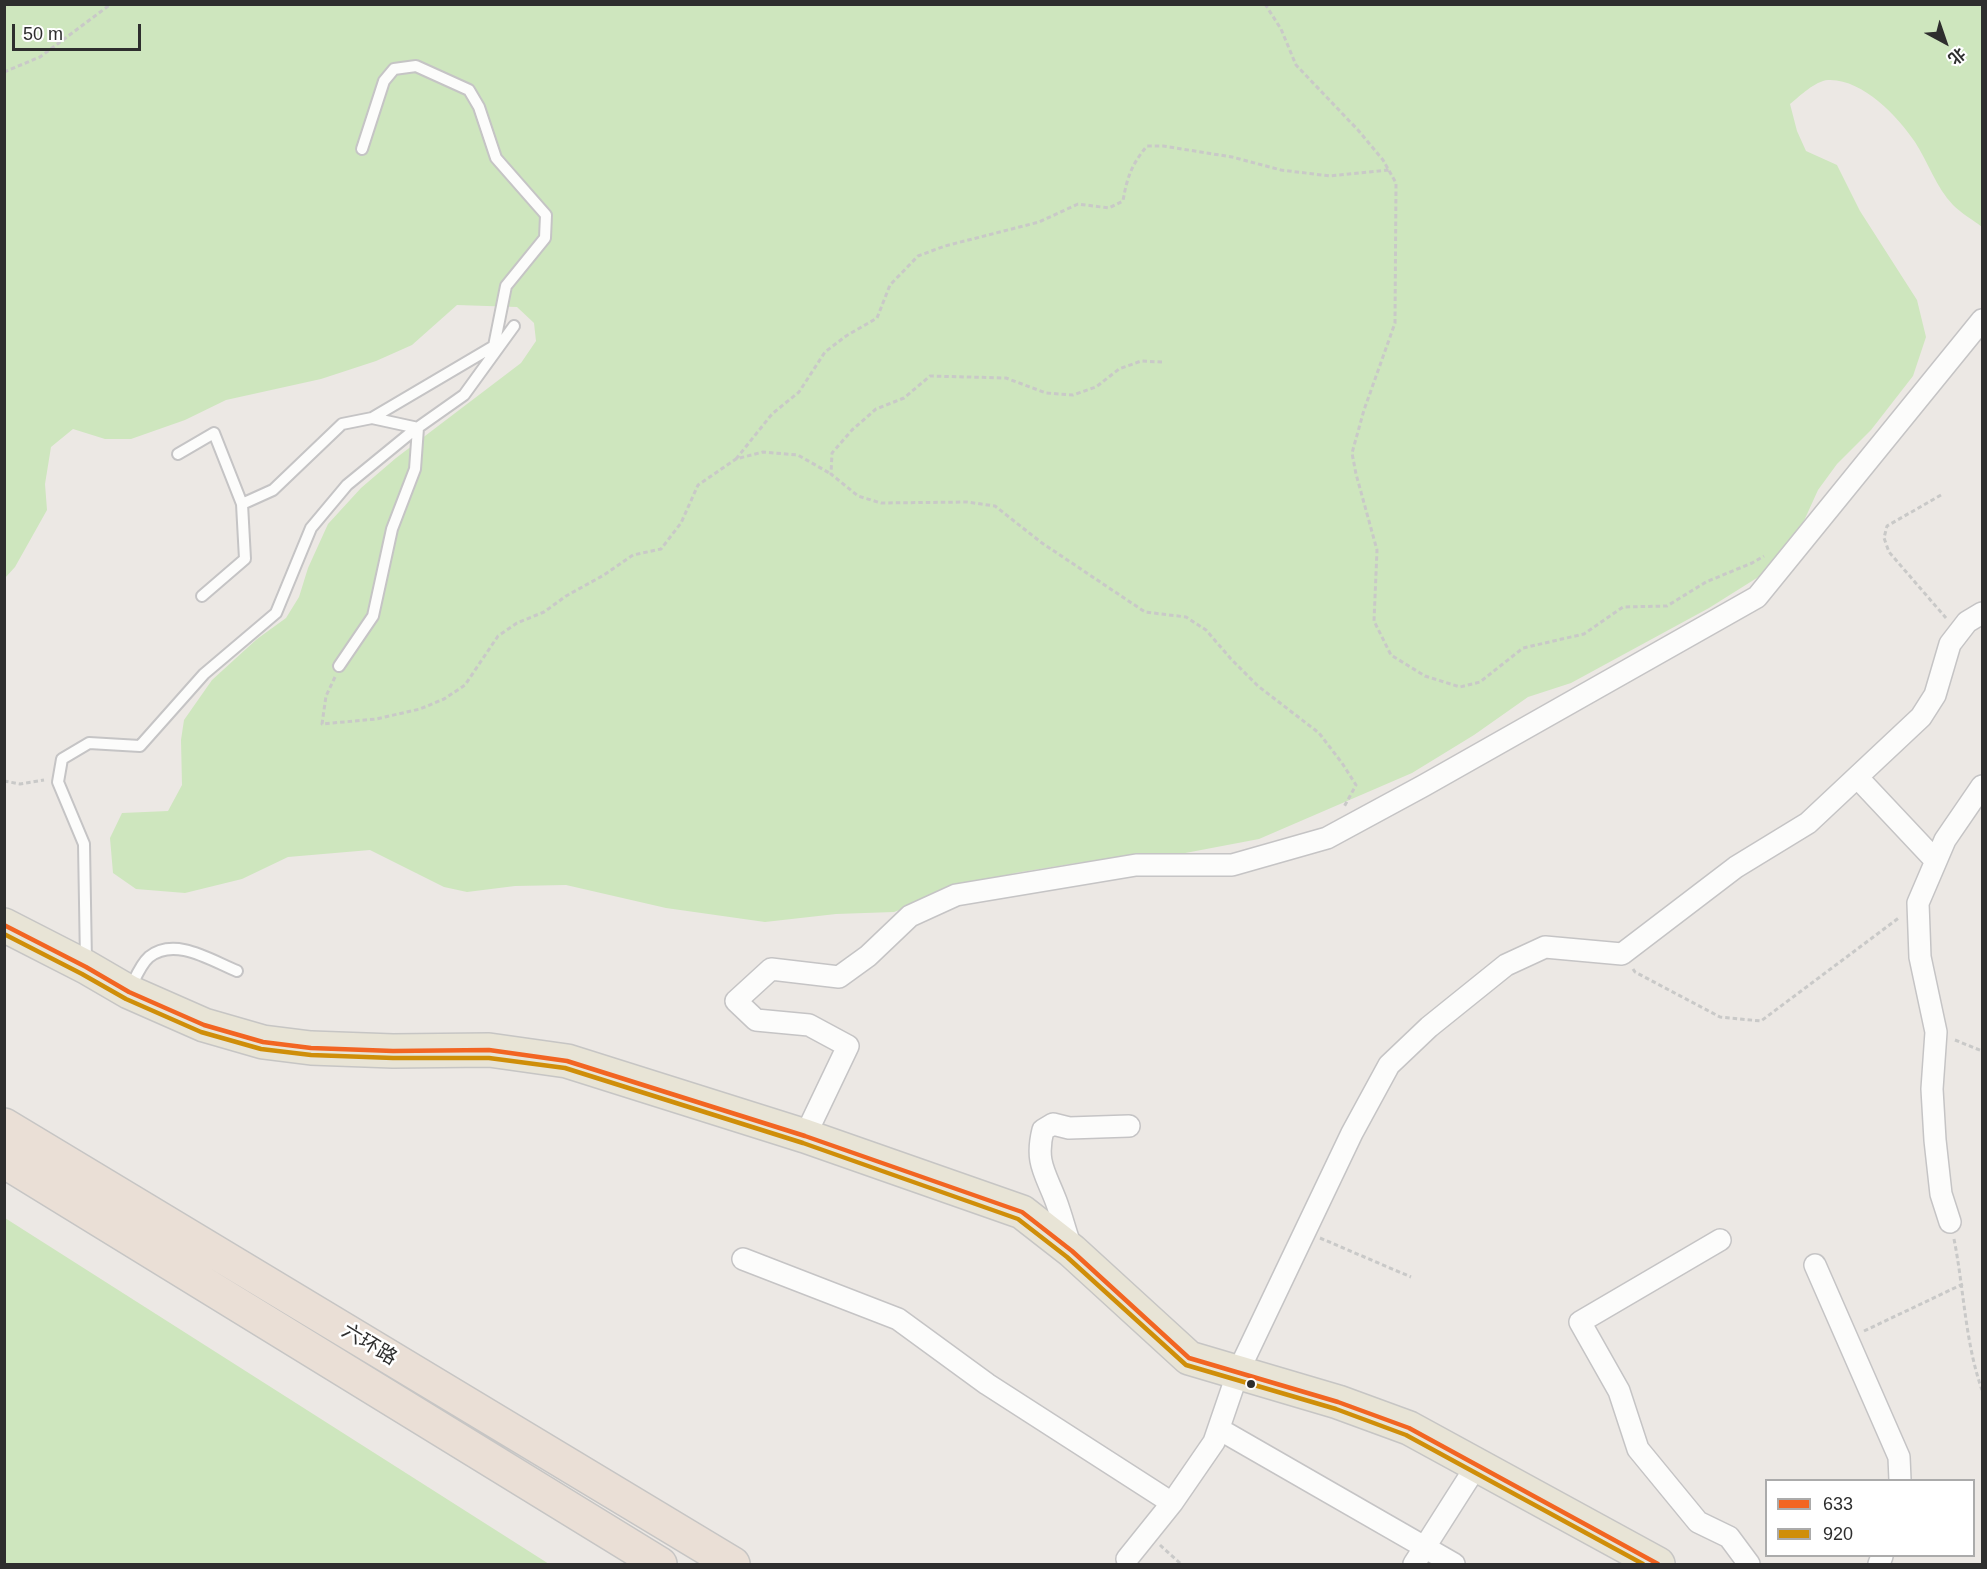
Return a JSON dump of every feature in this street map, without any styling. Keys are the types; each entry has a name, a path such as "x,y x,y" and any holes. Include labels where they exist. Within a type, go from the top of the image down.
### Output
{"highway":[{"name":"六环路","path":"4,1125 733,1564"},
{"name":"六环路","path":"4,1161 660,1564"}],"main road":[{"path":"4,925 129,992 204,1025 263,1042 322,1048 393,1051 489,1050 567,1061 805,1136 1022,1212 1072,1251 1189,1358 1338,1402 1409,1428 1658,1564"}],"street":[{"path":"805,1136 848,1046 809,1025 756,1020 736,1001 771,969 839,977 868,956 910,916 956,895 1136,865 1232,865 1328,838 1758,597 1983,320"},
{"path":"1127,1558 1172,1503 1214,1442 1238,1372 1352,1133 1389,1065 1429,1027 1506,965 1545,947 1622,954 1736,867 1808,823 1921,717 1935,695 1950,644 1967,622 1983,613"},
{"path":"1857,777 1936,861"},
{"path":"1950,1222 1941,1194 1935,1140 1932,1089 1936,1032 1920,957 1918,903 1945,840 1983,786"},
{"path":"1072,1251 1056,1201 1041,1166 1039,1145 1043,1130 1053,1124 1070,1128 1129,1126"},
{"path":"1720,1240 1580,1322 1619,1391 1638,1449 1698,1522 1729,1537 1749,1564"},
{"path":"743,1259 898,1319 987,1384 1172,1503"},
{"path":"1815,1265 1899,1457 1900,1479"},
{"path":"1219,1429 1454,1564"},
{"path":"1414,1564 1477,1465"}],"lane":[{"path":"242,504 273,490 342,424 372,418 494,346 506,286 545,238 546,215 496,158 479,107 469,90 416,66 394,69 384,81 362,149"},
{"path":"86,967 84,844 58,782 62,759 89,743 140,746 204,674 276,613 310,528 347,485 418,428 464,395 514,326"},
{"path":"372,418 418,428"},
{"path":"339,666 373,616 392,529 415,469 418,428"},
{"path":"178,454 214,433 242,504 245,559 202,596"},
{"path":"129,992 149,957 168,949 181,948 237,971"}],"path":[{"path":"4,72 39,57 111,4"},
{"path":"1265,4 1281,30 1296,65 1358,130 1383,160 1396,183 1395,323 1364,410 1352,453 1377,550 1374,621 1390,655 1425,676 1460,687 1480,682 1523,648 1584,634 1623,607 1667,606 1706,582 1768,554"},
{"path":"339,666 326,696 322,724 376,719 420,709 444,699 465,685 498,636 517,623 544,612 566,596 604,576 633,555 661,549 681,523 698,485 735,459 772,414 799,392 825,352 846,336 877,318 891,285 918,256 945,246 1039,222 1078,204 1109,208 1123,201 1126,183 1134,161 1147,146 1163,146 1232,157 1281,170 1330,176 1389,170"},
{"path":"831,474 831,453 852,430 876,409 904,398 930,376 1006,378 1046,393 1073,395 1096,387 1119,369 1141,361 1162,362"},
{"path":"735,459 763,452 798,455 831,474 858,496 881,503 967,502 995,506 1042,543 1145,612 1186,617 1206,630 1258,686 1319,733 1342,763 1356,785 1328,838"},
{"path":"1941,495 1887,526 1884,538 1889,552 1959,633"},
{"path":"4,781 20,784 59,777"},
{"path":"1622,954 1635,972 1720,1017 1761,1021 1918,903"},
{"path":"1936,1032 1983,1051"},
{"path":"1950,1222 1963,1284 1975,1370 1983,1390"},
{"path":"1305,1232 1411,1277"},
{"path":"1847,1338 1963,1284"},
{"path":"1148,1533 1181,1564"}],"green space":[{"path":"5,5 1982,5 1982,227 1953,205 1908,132 1889,110 1866,92 1841,81 1828,80 1813,86 1790,104 1797,131 1806,151 1837,165 1860,211 1917,300 1926,337 1913,376 1871,430 1837,464 1818,490 1798,534 1760,576 1709,608 1571,683 1528,697 1474,735 1412,773 1259,839 1180,854 1077,863 1015,873 944,893 894,912 836,914 765,922 666,908 566,885 515,886 467,892 444,887 370,850 288,857 242,879 185,893 136,889 113,873 110,838 122,813 168,811 182,785 181,740 184,720 212,680 257,639 286,618 299,597 308,568 328,524 361,488 396,458 521,363 536,341 534,323 517,307 457,305 412,345 376,361 321,379 226,400 185,420 131,439 105,439 73,429 51,447 45,484 47,510 15,567 5,578"},
{"path":"5,1218 549,1564 5,1564"}],"transit line":[{"name":"633","path":"4,925 129,992 204,1025 263,1042 311,1048 393,1051 489,1050 567,1061 805,1136 1022,1212 1072,1251 1189,1358 1338,1402 1409,1428 1658,1564"},
{"name":"920","path":"4,934 126,999 201,1032 261,1049 311,1055 489,1058 565,1068 803,1143 1018,1219 1067,1257 1186,1365 1336,1409 1406,1435 1643,1564"}]}
